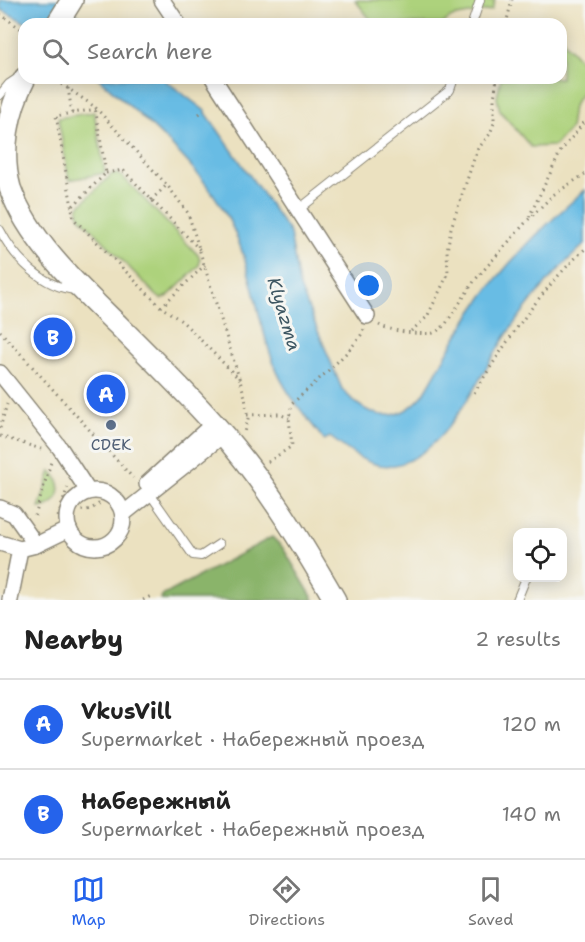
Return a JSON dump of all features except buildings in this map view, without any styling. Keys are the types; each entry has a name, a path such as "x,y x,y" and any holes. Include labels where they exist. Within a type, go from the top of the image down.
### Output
{"main road":[{"path":"61,18 72,0"},
{"path":"22,84 12,109 5,147 9,186 22,216 82,290 227,430 303,544 335,600"}],"street":[{"path":"162,0 174,18"},
{"path":"217,84 368,316"},
{"path":"0,374 60,448 88,491"},
{"path":"121,510 227,430"},
{"path":"10,600 20,549 33,539 63,524 67,515 66,507 76,497 88,491 101,491 109,494 121,510 121,530 110,542 102,546 86,545 73,536 63,524"},
{"path":"0,508 14,514 33,539"},
{"path":"0,543 20,549"}],"lane":[{"path":"474,18 480,0"},
{"path":"0,95 9,84 18,80"},
{"path":"298,210 450,90 452,84"},
{"path":"0,230 24,262 43,280 62,289 82,290"},
{"path":"146,491 193,555 201,556 219,544"},
{"path":"517,600 524,582"}],"path":[{"path":"508,18 512,0"},
{"path":"0,15 18,27"},
{"path":"62,84 95,108 167,185 188,213 245,397 247,415"},
{"path":"69,84 67,87 72,113"},
{"path":"411,332 427,317 448,274 447,251 451,228 477,150 490,134 494,123 496,84"},
{"path":"95,108 56,116 73,218 162,307 183,322 240,380"},
{"path":"95,108 106,173"},
{"path":"199,114 204,110"},
{"path":"527,220 561,151 585,121"},
{"path":"72,207 106,173 123,170 201,251"},
{"path":"254,471 292,446 290,418 292,404 362,335 368,316 383,327 411,332 432,333 439,330 475,280 527,220 553,195 585,174"},
{"path":"152,200 167,185"},
{"path":"474,393 535,302 562,270 585,249"},
{"path":"162,307 205,265"},
{"path":"0,331 146,491"},
{"path":"0,428 12,388"},
{"path":"227,430 247,415 279,414 290,418"},
{"path":"0,436 50,452"},
{"path":"33,539 53,457"},
{"path":"63,524 68,482"},
{"path":"143,600 151,596"}],"green space":[{"path":"355,0 495,0 492,10 451,18 369,18"},
{"path":"567,45 585,65 585,87 573,106 570,129 554,146 531,147 500,111 497,98 500,84 567,84"},
{"path":"94,112 105,173 69,180 58,118"},
{"path":"112,174 123,177 198,255 199,266 167,297 161,299 156,295 80,217 79,206"},
{"path":"51,471 59,482 59,494 52,503 39,508"},
{"path":"272,537 283,548 314,600 161,600 162,596"}],"water":[{"path":"0,0 57,0 83,18 18,19 0,9"},
{"name":"Klyazma","path":"105,84 170,84 204,110 290,233 299,285 342,389 361,407 371,412 392,415 402,412 423,395 465,322 497,278 539,232 585,190 585,244 553,275 525,309 446,430 414,458 395,465 377,465 352,453 330,437 324,440 296,404 274,364 241,247 224,211 199,175 183,157"}],"place":[{"name":"Набережный","path":"53,337"},
{"name":"VkusVill","path":"106,394"},
{"name":"CDEK","path":"111,425"}]}
